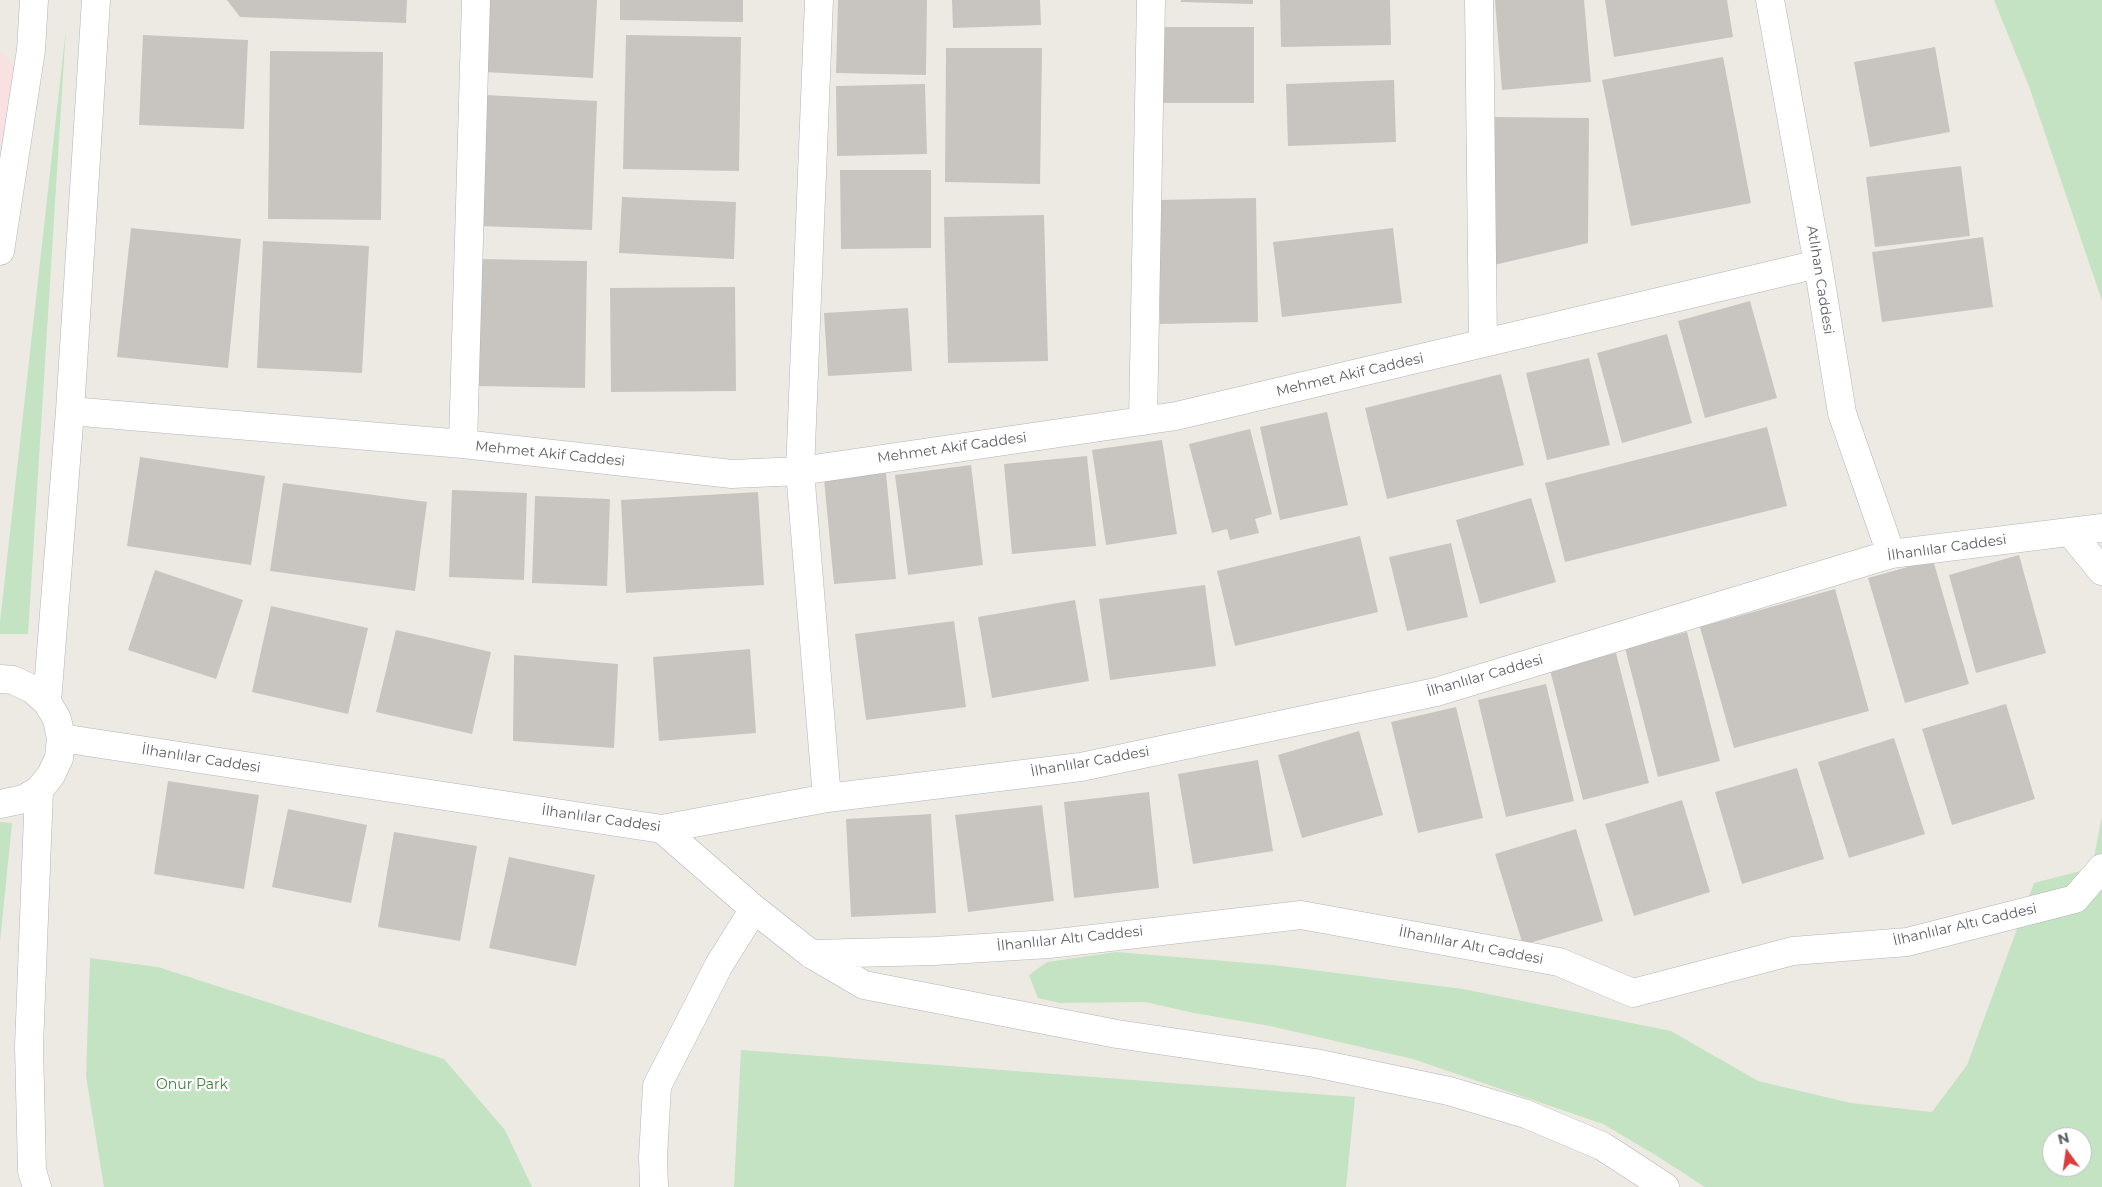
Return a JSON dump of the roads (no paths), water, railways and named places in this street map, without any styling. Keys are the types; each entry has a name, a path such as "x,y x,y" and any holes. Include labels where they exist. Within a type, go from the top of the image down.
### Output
{"street":[{"path":"0,251 31,50 34,0"},
{"path":"47,702 70,411 96,0"},
{"path":"463,444 476,0"},
{"path":"819,0 800,471 828,798"},
{"path":"1143,421 1150,0"},
{"path":"1479,0 1483,343"},
{"name":"Atlıhan Caddesi","path":"1770,0 1818,264 1842,413 1891,554"},
{"name":"Mehmet Akif Caddesi","path":"70,411 463,444 732,474 800,471 1176,416 1818,264"},
{"name":"İlhanlılar Caddesi","path":"61,738 662,829 828,798 1082,767 1436,692 1891,554 2102,528"},
{"path":"2070,532 2102,571"},
{"path":"0,680 13,680 32,688 47,702 57,719 61,738 59,758 51,775 39,790 24,799 0,804"},
{"path":"37,1187 32,1171 29,1046 39,790"},
{"path":"662,829 754,909 811,954 864,985 1117,1034 1315,1063 1449,1091 1526,1114 1602,1146 1665,1187"},
{"name":"İlhanlılar Altı Caddesi","path":"811,954 934,951 1049,944 1198,925 1301,915 1559,962 1633,993 1792,951 1907,942 2076,899 2102,868"},
{"path":"654,1187 653,1157 657,1086 719,965 754,909"}],"park label":[{"name":"Onur Park","path":"192,1085"}]}
